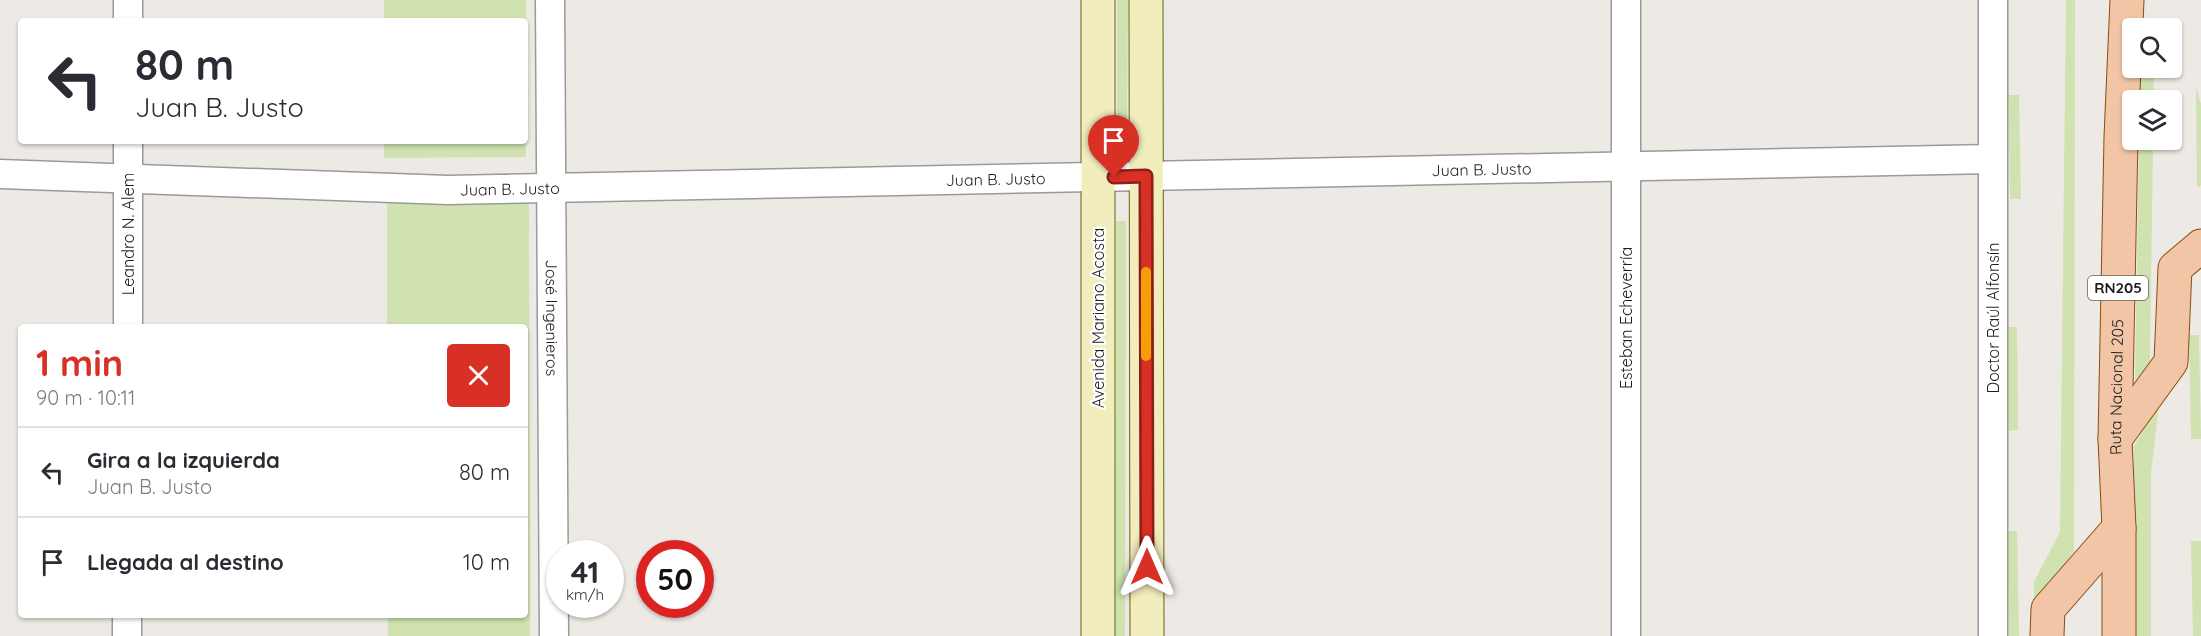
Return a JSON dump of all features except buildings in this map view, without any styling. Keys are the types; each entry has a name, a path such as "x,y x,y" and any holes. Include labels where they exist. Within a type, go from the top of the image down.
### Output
{"main road":[{"name":"Avenida Mariano Acosta","path":"1098,0 1098,636"},
{"path":"1146,0 1147,636"},
{"name":"Ruta Nacional 205","path":"2114,0 2121,137"},
{"name":"Ruta Nacional 205","path":"2119,636 2119,528 2115,439 2121,137 2127,0"},
{"path":"2115,439 2171,362 2175,268 2201,246"},
{"path":"2047,636 2048,609 2119,528"}],"street":[{"path":"128,0 128,18"},
{"name":"José Ingenieros","path":"550,0 554,636"},
{"name":"Esteban Echeverría","path":"1626,0 1626,636"},
{"name":"Doctor Raúl Alfonsín","path":"1993,0 1993,636"},
{"name":"Leandro N. Alem","path":"128,144 128,324"},
{"name":"Juan B. Justo","path":"0,174 448,190 1992,159"},
{"path":"127,618 127,636"}],"green space":[{"path":"384,0 526,0 526,18 384,18"},
{"path":"1117,0 1128,0 1127,133 1117,133"},
{"path":"2066,0 2075,0 2074,551 2034,610 2034,582 2060,532"},
{"path":"2140,78 2154,78 2153,90 2140,90"},
{"path":"2196,87 2201,104 2201,185 2197,188"},
{"path":"2008,95 2019,95 2021,199 2010,199"},
{"path":"384,144 526,144 526,157 384,158"},
{"path":"2139,150 2153,150 2150,361 2135,381"},
{"path":"387,203 529,203 530,636 388,636 388,618 528,618 528,324 387,324"},
{"path":"1116,221 1126,221 1125,636 1115,636"},
{"path":"2006,327 2017,327 2018,430 2008,431"},
{"path":"2189,335 2199,335 2201,439 2191,439"},
{"path":"2159,404 2151,473 2151,636 2135,636 2134,446"},
{"path":"2007,531 2017,531 2019,636 2009,636"},
{"path":"2191,541 2201,541 2201,636 2193,636"}],"slow traffic":[{"path":"1146,272 1146,356"}],"route":[{"path":"1114,177 1146,176 1147,567"}]}
